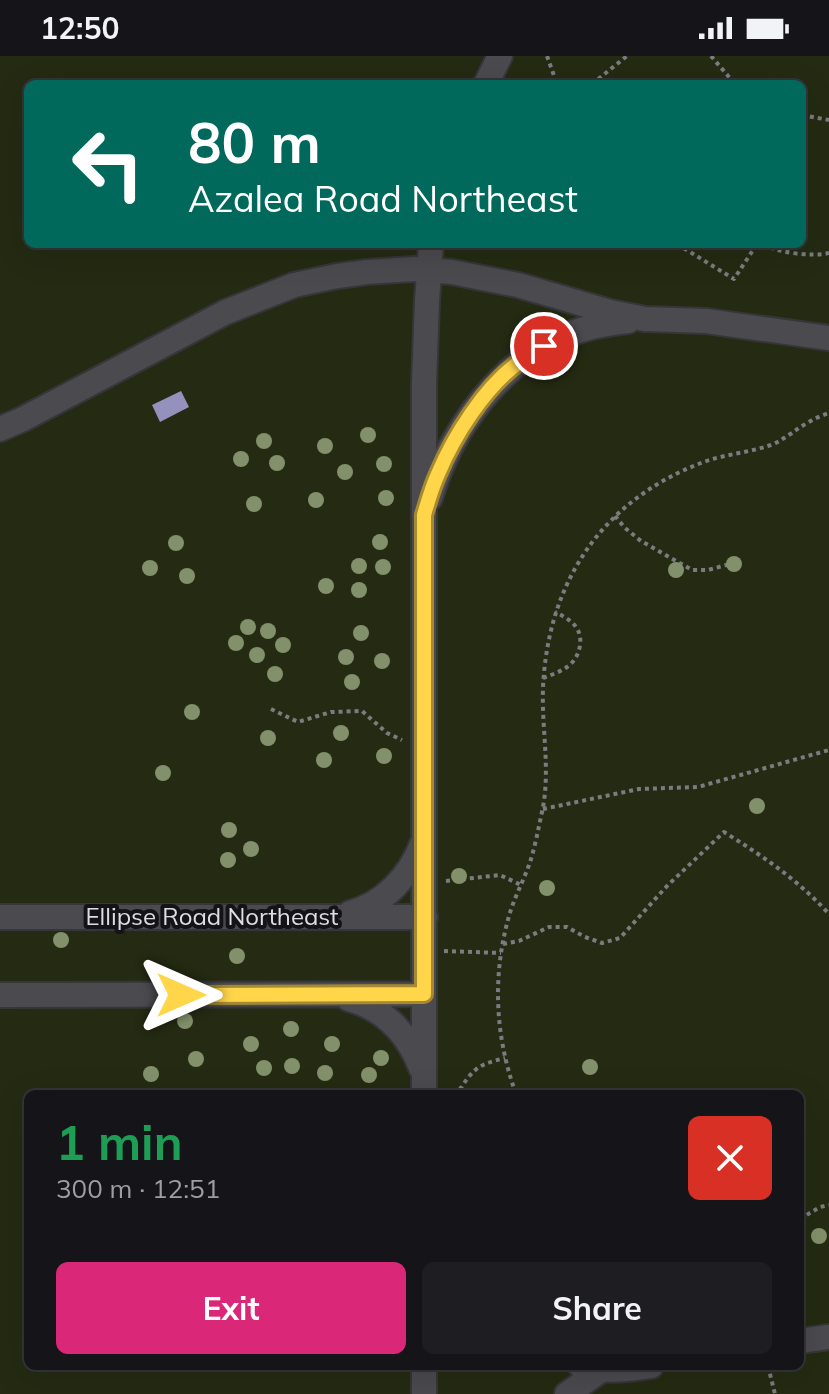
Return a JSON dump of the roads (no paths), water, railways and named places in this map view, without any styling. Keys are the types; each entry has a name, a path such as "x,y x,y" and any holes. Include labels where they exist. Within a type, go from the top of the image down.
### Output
{"street":[{"path":"488,80 500,56"},
{"path":"429,1088 424,994 424,384 431,248"},
{"path":"0,429 210,320 294,285 337,276 429,269 518,285 645,319"},
{"path":"424,515 436,476 451,445 496,383 517,364 569,334 604,324 645,319 706,321 829,338"},
{"path":"335,917 357,911 394,888 417,857 425,838"},
{"name":"Ellipse Road Northeast","path":"0,917 425,917"},
{"path":"331,994 354,1000 393,1023 407,1039 429,1088"},
{"path":"0,995 424,994"},
{"path":"804,1340 829,1337"},
{"path":"424,1370 424,1394"},
{"path":"567,1394 589,1370"}]}
